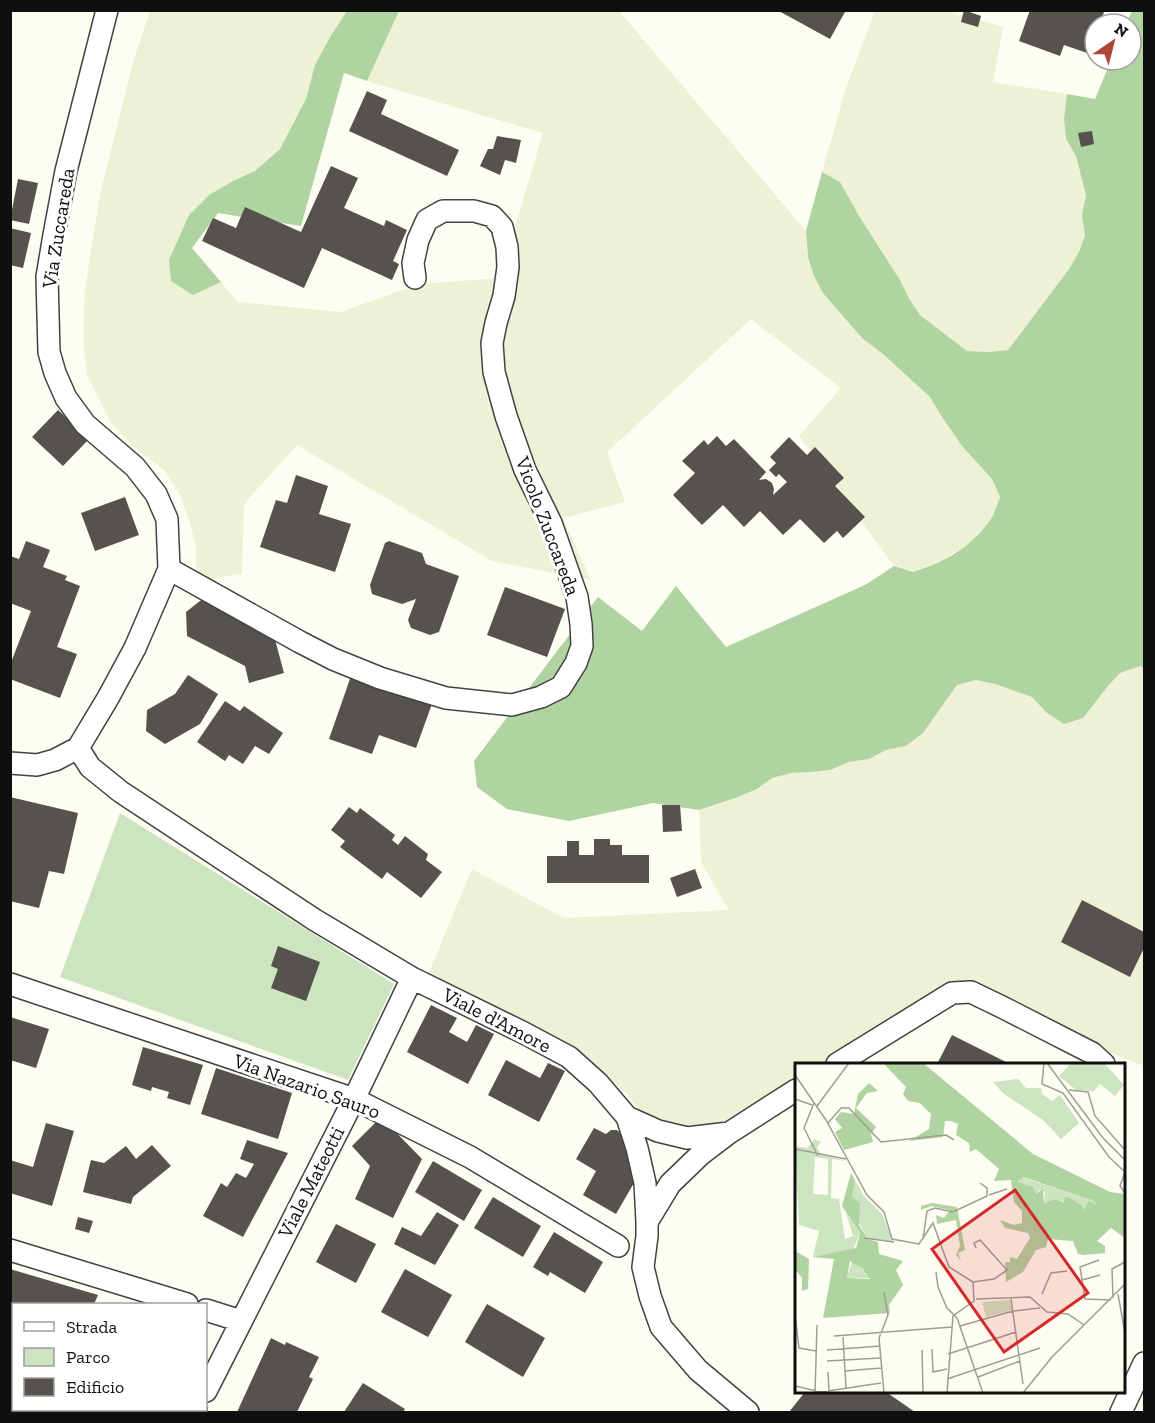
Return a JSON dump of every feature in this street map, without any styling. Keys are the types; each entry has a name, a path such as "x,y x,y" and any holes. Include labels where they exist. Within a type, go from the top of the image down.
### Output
{"street":[{"name":"Via Zuccareda","path":"78,748 135,648 169,570 166,519 156,494 135,467 85,424 66,398 58,382 49,352 47,277 66,171 107,10"},
{"name":"Vicolo Zuccareda","path":"169,570 333,659 380,678 446,698 512,705 541,697 561,687 576,663 582,646 581,624 577,597 551,523 525,470 506,416 494,372 492,343 495,323 504,296 508,267 507,247 502,227 492,216 474,211 443,211 427,220 418,240 413,263 415,278"},
{"path":"10,763 37,765 55,760 78,748"},
{"name":"Viale d'Amore","path":"78,748 90,767 121,792 315,921 412,978 569,1057 597,1083 627,1117 637,1148 645,1184 647,1222 643,1267 661,1327 699,1370 748,1413"},
{"name":"Viale Mateotti","path":"207,1389 354,1099 412,978"},
{"name":"Via Nazario Sauro","path":"10,984 354,1099 471,1157 618,1246"},
{"path":"840,1063 952,993 971,993 1004,1008 1092,1053 1102,1063"},
{"path":"647,1222 670,1184 700,1155 729,1133 795,1091"},
{"path":"627,1117 658,1131 687,1138 729,1133"},
{"path":"10,1250 181,1303"},
{"path":"207,1310 241,1321"},
{"path":"1121,1413 1143,1371"}],"green space":[{"path":"150,11 347,11 315,65 306,99 280,149 255,171 209,195 190,214 192,295 221,282 238,302 341,312 419,284 500,278 543,133 367,81 399,11 619,11 806,231 808,257 863,339 930,397 962,446 992,479 1000,497 993,516 966,546 933,565 913,572 894,566 799,436 841,388 751,319 607,452 625,502 563,518 591,580 492,561 297,445 244,504 242,574 196,581 196,548 180,495 165,471 133,446 111,423 87,375 83,338 85,289 100,194 133,62"},
{"path":"347,11 399,11 367,81 344,73 301,226 218,213 192,248 221,282 193,295 171,281 169,260 189,215 209,195 255,171 280,149 306,99 315,65"},
{"path":"875,11 946,11 1003,27 993,82 1067,94 1064,119 1066,139 1076,156 1086,195 1083,215 1085,235 1079,252 1069,269 1008,350 967,351 920,315 859,216 822,172 846,88"},
{"path":"1144,11 1144,668 1140,666 1120,673 1083,718 1064,724 1047,713 1032,697 976,680 957,685 923,733 906,746 886,750 869,759 849,762 830,770 791,773 772,778 757,789 699,810 653,803 569,821 507,809 477,787 474,761 598,597 642,631 676,586 726,647 865,585 894,566 913,572 933,565 966,546 981,532 993,516 1000,497 992,479 962,446 930,397 863,339 823,293 814,276 808,257 806,231 822,172 840,182 920,315 967,351 1008,350 1069,269 1079,252 1085,235 1082,215 1086,195 1076,156 1066,139 1064,119 1067,94 1095,99 1106,72 1143,72 1143,12 1132,12"},
{"path":"1140,665 1144,668 1144,1066 957,997 860,1063 795,1063 795,1105 758,1125 690,1133 646,1119 628,1095 592,1064 427,977 472,869 564,918 729,910 701,862 699,810 757,789 772,778 791,773 830,770 849,762 869,759 886,750 906,746 923,733 957,685 976,680 995,684 1032,697 1047,713 1107,687 1120,673"},
{"path":"120,813 394,984 348,1080 60,977"}],"building":[{"path":"777,10 846,10 830,39"},
{"path":"964,10 981,16 978,27 961,22"},
{"path":"1030,10 1100,10 1104,12 1083,12 1083,52 1064,45 1060,56 1019,41"},
{"path":"367,91 387,100 381,114 459,150 447,176 349,131"},
{"path":"1092,131 1094,144 1081,147 1078,133"},
{"path":"497,136 521,140 516,163 505,160 500,175 480,166 488,149 493,149"},
{"path":"331,166 358,178 344,208 384,226 386,220 407,230 393,261 399,264 392,280 322,248 304,288 202,241 213,218 236,228 245,207 301,232"},
{"path":"18,179 38,183 29,224 10,220"},
{"path":"10,228 31,233 23,268 10,265"},
{"path":"58,410 89,439 63,466 32,437"},
{"path":"717,436 726,446 734,439 766,472 759,480 766,479 772,483 773,495 787,482 779,474 776,477 769,470 776,463 770,457 789,437 807,455 815,447 844,478 835,486 865,517 843,538 837,531 824,543 800,519 783,535 760,511 744,527 723,505 702,525 673,495 695,473 682,461 704,440 708,445"},
{"path":"296,475 328,486 319,514 351,524 335,572 260,547 276,500 287,503"},
{"path":"125,497 139,535 95,551 81,513"},
{"path":"26,541 50,550 43,567 67,576 65,580 80,586 57,647 77,654 60,698 10,679 10,665 31,611 10,603 10,556 19,559"},
{"path":"389,541 422,553 426,564 459,576 439,632 430,635 411,628 408,620 416,599 402,604 372,594 370,585 385,543"},
{"path":"505,587 565,609 547,657 487,635"},
{"path":"205,597 273,632 284,673 249,683 245,666 187,636 186,612"},
{"path":"188,675 218,694 200,724 165,744 146,731 147,710 175,694"},
{"path":"351,676 432,704 416,748 379,735 372,754 329,739"},
{"path":"225,701 240,711 244,706 283,733 269,754 255,746 243,764 229,755 225,761 197,742"},
{"path":"10,797 78,813 64,874 49,871 39,908 10,901"},
{"path":"662,805 680,805 682,831 663,832"},
{"path":"349,807 357,813 360,808 395,835 392,840 398,845 405,836 428,854 426,860 442,872 421,898 387,872 382,879 340,847 345,841 331,830"},
{"path":"594,839 610,839 610,845 622,845 622,855 649,855 649,883 547,883 547,856 567,856 567,841 579,841 579,855 594,855"},
{"path":"695,869 702,888 677,897 670,878"},
{"path":"1082,900 1144,932 1144,948 1130,977 1061,942"},
{"path":"278,946 320,962 306,1001 271,988 278,969 271,966"},
{"path":"431,1005 457,1018 449,1032 467,1042 476,1025 494,1034 468,1084 407,1052"},
{"path":"10,1017 49,1029 36,1068 10,1060"},
{"path":"952,1035 1008,1063 938,1063"},
{"path":"143,1047 203,1065 190,1105 167,1098 169,1092 152,1087 151,1091 132,1085"},
{"path":"506,1060 540,1078 548,1063 565,1071 539,1122 488,1095"},
{"path":"216,1068 292,1093 278,1139 201,1114"},
{"path":"381,1117 422,1159 393,1218 355,1199 370,1166 352,1146"},
{"path":"46,1123 74,1131 52,1206 10,1193 10,1160 33,1167"},
{"path":"594,1128 606,1134 611,1130 617,1130 621,1134 622,1140 629,1147 638,1176 616,1214 583,1195 596,1171 576,1159"},
{"path":"247,1140 288,1153 243,1237 203,1216 221,1183 227,1187 236,1173 246,1178 254,1164 240,1159"},
{"path":"152,1145 171,1166 133,1197 131,1204 83,1192 91,1160 104,1163 126,1146 136,1159"},
{"path":"433,1161 482,1190 464,1221 415,1192"},
{"path":"493,1197 541,1226 523,1257 474,1228"},
{"path":"437,1212 459,1225 435,1265 394,1244 402,1227 421,1236"},
{"path":"78,1217 93,1221 89,1233 75,1229"},
{"path":"336,1224 376,1244 356,1283 316,1262"},
{"path":"554,1232 603,1262 585,1293 550,1272 548,1276 533,1267"},
{"path":"10,1269 98,1295 94,1303 12,1303 12,1324 10,1324"},
{"path":"405,1269 452,1295 428,1337 381,1312"},
{"path":"487,1304 545,1338 523,1377 465,1342"},
{"path":"271,1338 285,1345 286,1342 319,1357 309,1377 313,1379 297,1412 237,1412"},
{"path":"12,1372 12,1411 39,1412 10,1412 10,1375"},
{"path":"363,1383 405,1409 403,1412 344,1412"},
{"path":"804,1393 887,1393 915,1412 789,1412"},
{"path":"152,1411 155,1412 98,1412"}]}
